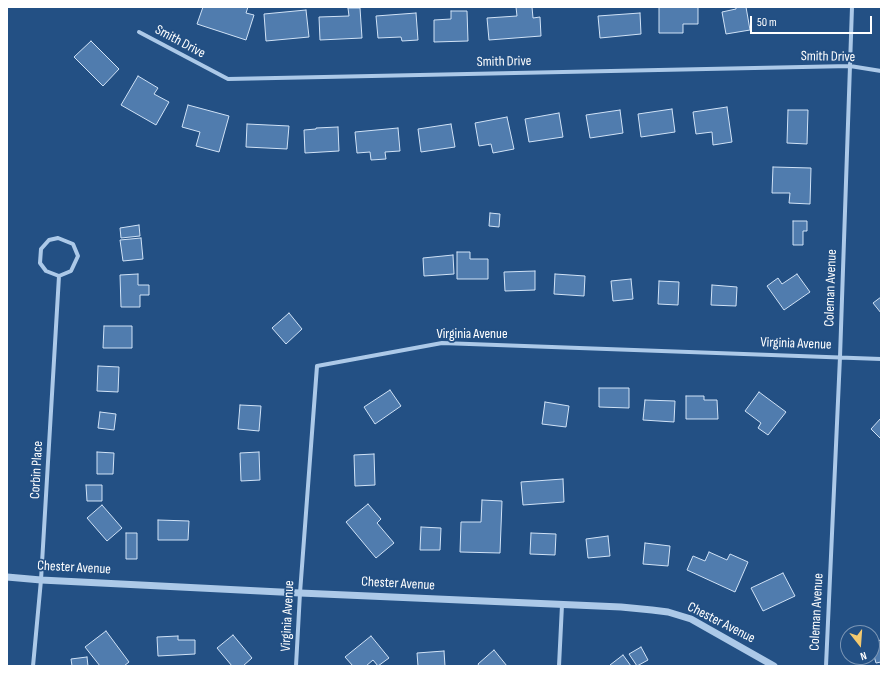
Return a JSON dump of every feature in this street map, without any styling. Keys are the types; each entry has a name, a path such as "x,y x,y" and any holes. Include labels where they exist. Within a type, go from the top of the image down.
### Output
{"street":[{"name":"Coleman Avenue","path":"826,666 840,357 852,7"},
{"name":"Smith Drive","path":"139,32 228,79 850,66 881,71"},
{"path":"58,238 73,244 78,256 71,271 59,276 46,271 40,263 41,249 49,240 58,238"},
{"name":"Corbin Place","path":"33,666 42,580 59,276"},
{"name":"Virginia Avenue","path":"296,666 317,366 442,343 881,359"},
{"name":"Chester Avenue","path":"7,578 621,607 652,610 668,612 691,619 774,666"},
{"path":"559,666 562,605"}],"building":[{"path":"203,7 248,7 246,13 254,15 246,40 197,24"},
{"path":"516,7 532,7 533,18 540,17 541,36 489,40 487,18 517,16"},
{"path":"659,7 698,7 698,24 683,24 683,33 659,33"},
{"path":"736,7 746,7 750,30 726,34 722,12 736,9"},
{"path":"348,8 360,8 362,38 320,40 319,17 349,16"},
{"path":"306,10 309,37 266,41 264,14"},
{"path":"451,11 467,11 468,41 434,42 434,20 451,19"},
{"path":"416,13 418,40 402,41 401,37 378,38 376,16"},
{"path":"640,13 641,34 600,38 598,16"},
{"path":"91,41 119,69 103,86 74,57"},
{"path":"138,76 158,88 154,94 169,102 156,125 121,105"},
{"path":"188,105 229,116 219,152 196,146 200,132 182,127"},
{"path":"727,107 732,142 713,145 712,132 696,134 693,112"},
{"path":"672,109 675,132 641,137 638,114"},
{"path":"620,110 623,133 590,138 586,115"},
{"path":"788,110 808,110 807,144 787,143"},
{"path":"559,113 563,137 529,142 525,119"},
{"path":"507,117 514,149 493,153 491,144 479,146 475,123"},
{"path":"247,124 289,126 287,149 246,147"},
{"path":"451,124 455,147 421,152 418,129"},
{"path":"338,127 339,151 305,153 304,130"},
{"path":"398,128 400,151 385,152 386,159 371,160 370,152 357,153 355,132"},
{"path":"773,167 811,168 810,204 789,203 790,193 772,193"},
{"path":"490,213 500,214 499,227 489,226"},
{"path":"793,221 807,221 807,231 803,231 803,245 793,245"},
{"path":"139,225 140,236 121,238 120,228"},
{"path":"141,238 143,259 123,261 120,240"},
{"path":"457,252 470,252 470,259 488,259 488,279 457,279"},
{"path":"453,255 454,274 424,276 423,258"},
{"path":"535,271 535,290 505,291 504,272"},
{"path":"138,274 138,285 149,285 149,295 140,295 140,307 121,307 120,275"},
{"path":"555,274 585,276 584,296 554,294"},
{"path":"797,274 810,292 784,310 767,286 778,278 782,284"},
{"path":"631,279 633,299 613,301 611,281"},
{"path":"659,281 679,282 678,305 658,304"},
{"path":"712,285 737,287 736,306 711,305"},
{"path":"881,297 881,313 873,303"},
{"path":"289,313 302,329 286,344 272,328"},
{"path":"104,326 132,326 132,348 103,348"},
{"path":"98,366 119,367 118,392 97,391"},
{"path":"599,388 629,388 629,408 599,407"},
{"path":"390,390 401,406 375,424 364,407"},
{"path":"759,392 786,412 768,435 758,428 761,423 745,411"},
{"path":"686,396 704,396 704,400 717,400 718,419 686,419"},
{"path":"645,400 675,401 674,422 643,420"},
{"path":"545,402 569,406 566,427 542,424"},
{"path":"240,405 261,406 259,431 238,429"},
{"path":"100,412 116,414 114,430 98,428"},
{"path":"881,418 881,439 871,429"},
{"path":"97,452 114,453 113,474 97,474"},
{"path":"259,452 260,480 241,481 240,453"},
{"path":"374,454 375,485 355,486 354,455"},
{"path":"563,479 564,502 523,505 521,482"},
{"path":"86,485 102,485 102,501 87,501"},
{"path":"482,500 502,501 500,553 460,552 461,522 481,522"},
{"path":"368,504 381,519 377,523 394,543 376,558 346,522"},
{"path":"102,505 122,528 107,541 87,518"},
{"path":"158,520 189,521 188,540 158,540"},
{"path":"421,527 441,528 440,550 420,550"},
{"path":"126,533 137,533 137,559 126,559"},
{"path":"531,533 556,534 555,555 530,554"},
{"path":"608,536 610,556 588,558 586,539"},
{"path":"645,543 670,546 668,566 643,564"},
{"path":"709,552 727,560 730,554 748,562 735,592 687,570 693,556 705,561"},
{"path":"783,573 795,596 763,611 751,588"},
{"path":"106,631 129,662 124,666 100,666 85,647"},
{"path":"233,635 252,658 243,666 232,666 217,648"},
{"path":"178,636 178,640 195,640 195,654 158,656 157,637"},
{"path":"371,636 389,658 378,666 373,660 366,666 353,666 345,657"},
{"path":"880,640 881,640 880,662"},
{"path":"641,647 648,660 637,666 629,654"},
{"path":"494,650 507,666 479,666 478,664"},
{"path":"444,651 445,666 418,666 417,653"},
{"path":"623,655 631,666 610,665"},
{"path":"87,657 88,666 72,666 71,659"}]}
